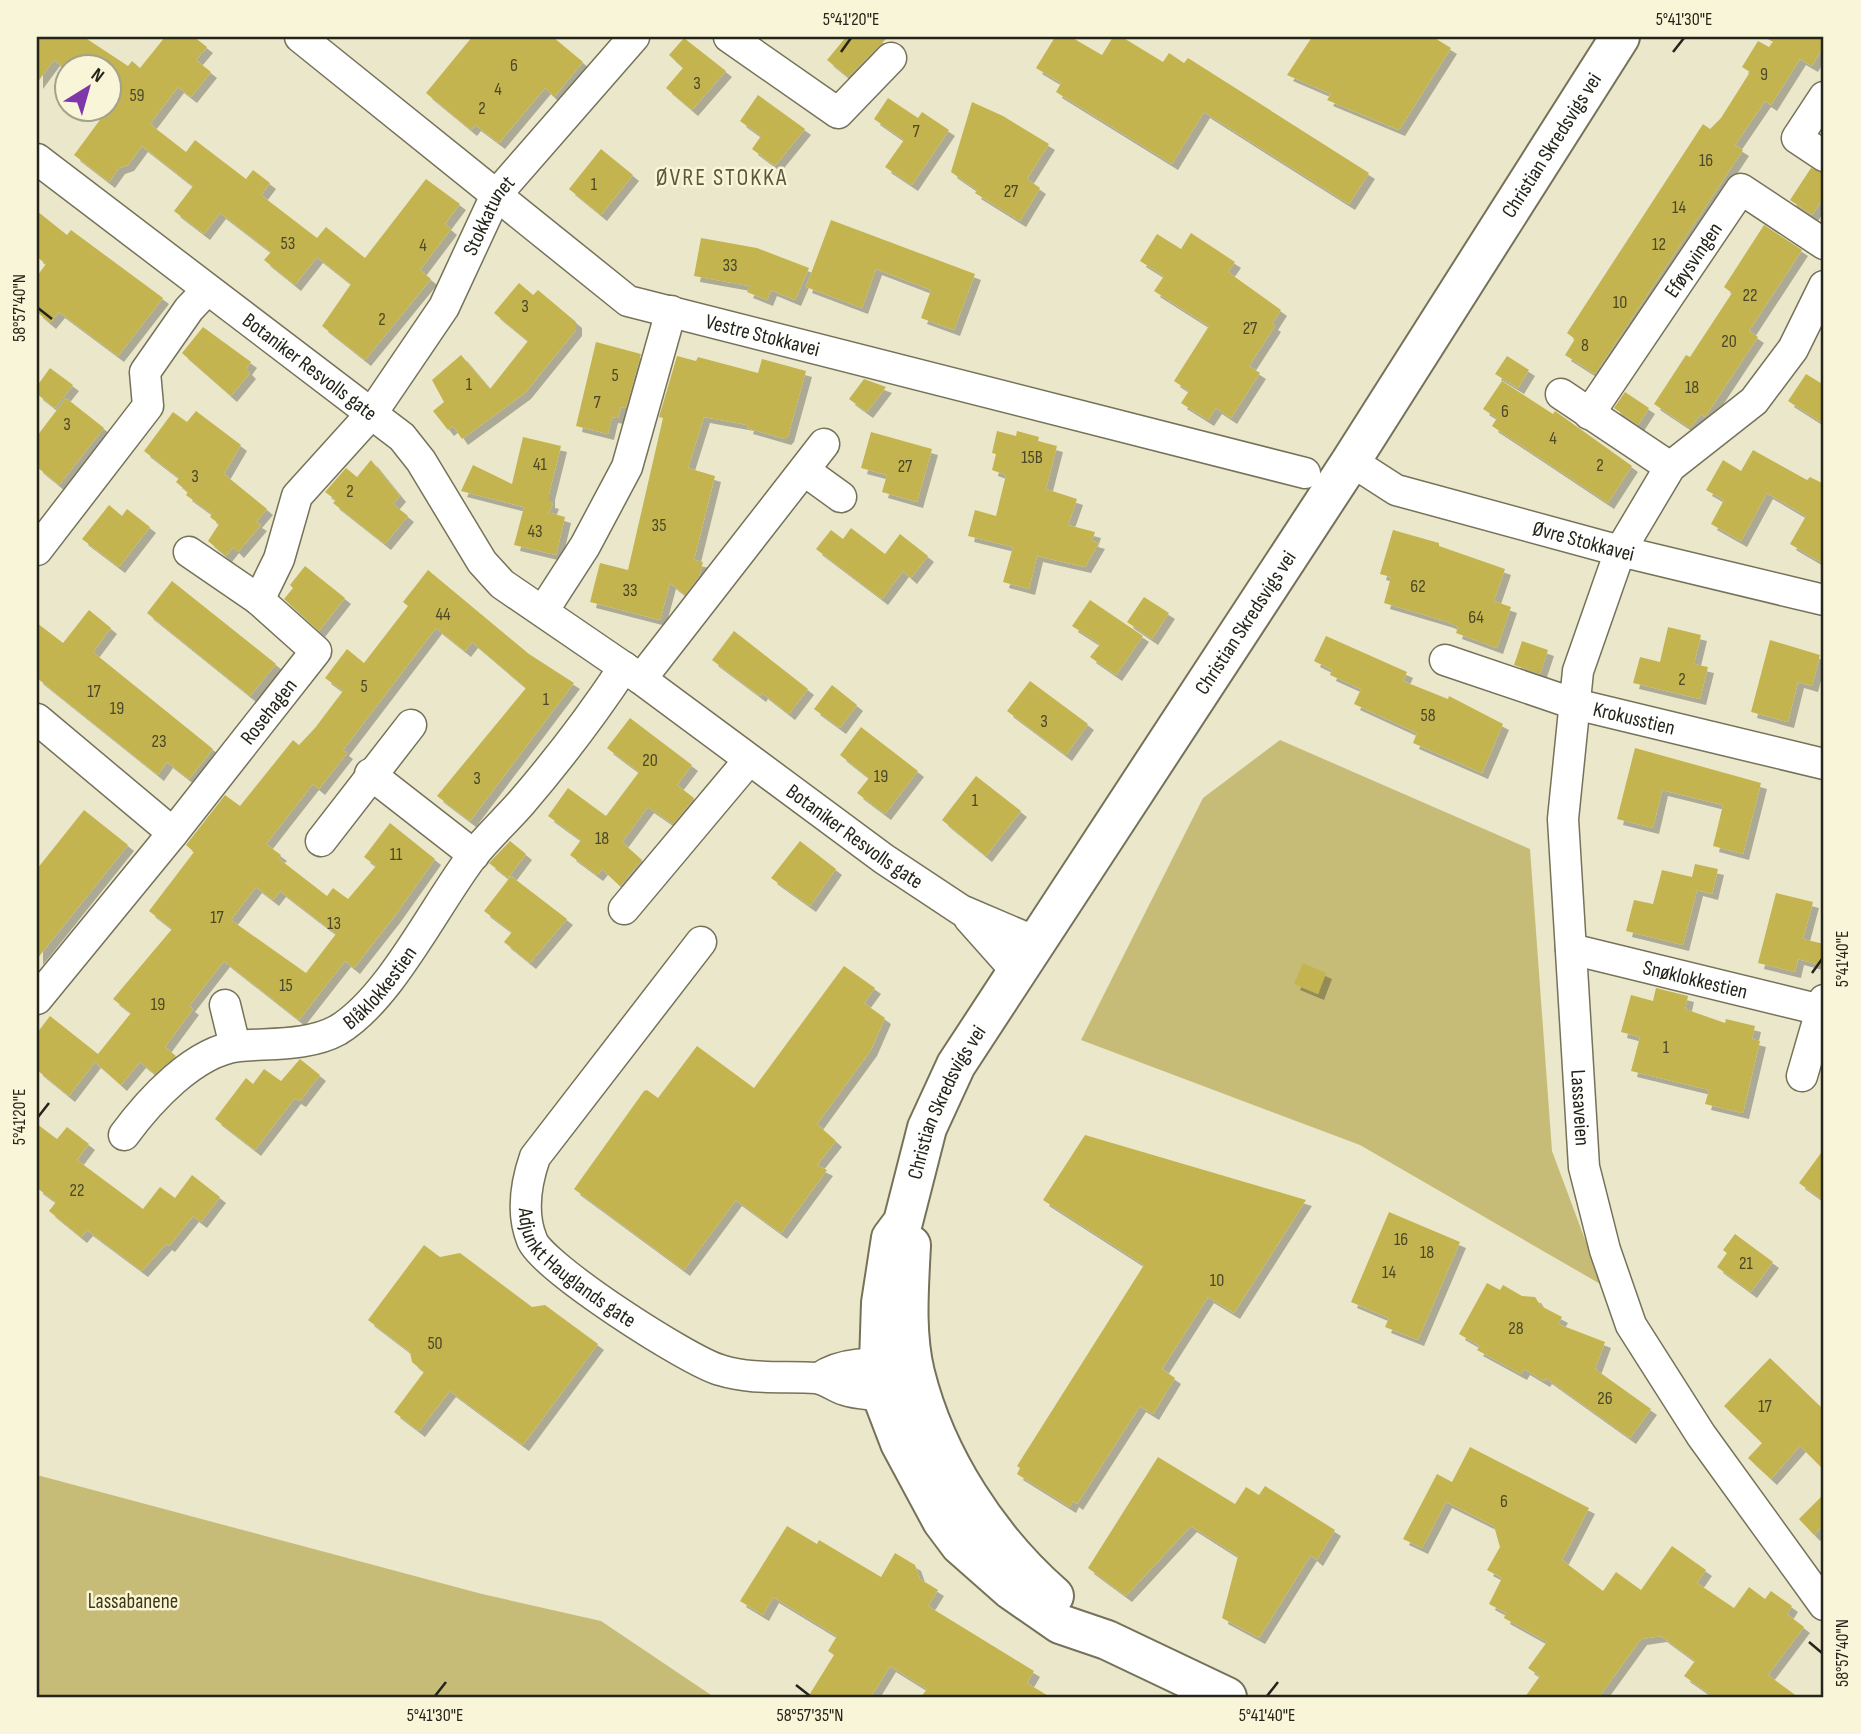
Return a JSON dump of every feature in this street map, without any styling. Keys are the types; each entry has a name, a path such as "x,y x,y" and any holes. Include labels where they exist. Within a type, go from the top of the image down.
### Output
{"main road":[{"name":"Christian Skredsvigs vei","path":"892,1377 881,1303 891,1238 903,1222 936,1103 956,1065 1351,461 1620,37"},
{"path":"892,1377 900,1443 942,1521 960,1545 1011,1590 1060,1624 1107,1640 1227,1697"}],"street":[{"name":"Vestre Stokkavei","path":"300,37 628,301 1305,473"},
{"name":"Stokkatunet","path":"372,413 444,307 496,195 634,37"},
{"path":"729,37 838,113 891,58"},
{"path":"1824,97 1797,138 1824,156"},
{"name":"Botaniker Resvolls gate","path":"37,159 402,437 421,461 482,562 502,584 632,673 884,859 961,910 1012,980"},
{"name":"Eføysvingen","path":"1589,414 1741,189 1824,244"},
{"path":"1620,551 1670,467 1754,401 1793,349 1824,286"},
{"path":"37,550 46,520 126,438 148,405 145,372 189,309 207,290"},
{"path":"543,611 585,546 627,467 671,311"},
{"path":"1561,394 1670,467"},
{"path":"259,600 279,559 297,496 372,413"},
{"path":"632,673 805,471 824,444"},
{"name":"Øvre Stokkavei","path":"1351,461 1396,490 1620,551 1824,600"},
{"path":"805,471 841,497"},
{"name":"Lassaveien","path":"1620,551 1578,671 1563,819 1584,1167 1605,1250 1631,1325 1701,1435 1815,1572 1824,1605"},
{"name":"Rosehagen","path":"37,999 173,833 316,650 259,600 189,552"},
{"name":"Krokusstien","path":"1445,660 1576,704 1824,764"},
{"name":"Blåklokkestien","path":"124,1135 160,1090 198,1064 235,1046 308,1041 337,1030 355,1016 373,998 435,916 474,855 632,673"},
{"path":"37,720 173,833"},
{"path":"321,841 370,774 411,725"},
{"path":"624,909 749,760"},
{"path":"370,774 474,855"},
{"name":"Adjunkt Hauglands gate","path":"701,942 535,1157 526,1183 528,1222 533,1243 551,1262 649,1334 720,1370 777,1379 819,1378 833,1368 892,1377"},
{"name":"Snøklokkestien","path":"1571,949 1823,1005"},
{"path":"226,1005 235,1046"},
{"path":"1802,1076 1823,1005"}],"green space":[{"path":"1280,740 1530,849 1552,1151 1602,1285 1360,1145 1081,1040 1203,798"},
{"name":"Lassabanene","path":"37,1475 482,1594 601,1621 714,1697 37,1697"}],"building":[{"path":"37,37 84,37 107,52 52,52 52,63 37,83"},
{"path":"165,37 194,37 207,47 196,60 211,72 191,97 178,87 150,124 186,152 195,140 246,179 253,170 270,183 261,195 317,238 326,227 365,258 426,179 460,204 445,224 451,229 420,270 431,279 365,360 322,326 351,284 317,257 295,285 264,260 271,252 220,213 204,234 174,211 193,186 142,146 128,165 119,168 109,182 74,155 98,122 122,122 122,62 128,66 132,61 140,68"},
{"path":"472,37 553,37 583,62 554,97 545,88 499,143 475,125 471,130 426,93"},
{"path":"846,37 888,37 848,77 827,60"},
{"path":"1055,37 1071,37 1102,55 1113,37 1122,37 1163,62 1169,53 1184,63 1188,58 1369,173 1349,204 1204,112 1172,164 1056,92 1061,83 1036,68"},
{"path":"1312,37 1433,37 1451,48 1399,130 1327,100 1331,94 1287,75"},
{"path":"1764,37 1824,37 1824,45 1812,66 1800,59 1771,105 1765,101 1735,145 1743,150 1595,374 1565,355 1575,339 1567,333 1703,124 1710,129 1721,118 1750,72 1742,67 1758,41 1769,47 1773,42"},
{"path":"684,38 726,71 692,110 666,88 683,68 669,55"},
{"path":"758,95 805,129 775,166 752,149 761,136 740,121"},
{"path":"888,98 918,118 922,112 949,130 912,185 885,167 904,140 874,119"},
{"path":"972,102 1003,116 1049,144 1027,179 1040,188 1020,221 975,193 977,190 951,172"},
{"path":"601,149 633,175 601,215 569,189"},
{"path":"1811,168 1824,173 1824,197 1812,215 1790,200"},
{"path":"37,211 67,235 71,230 163,298 118,356 59,312 50,323 37,312 37,276 46,264 37,257"},
{"path":"831,220 975,274 954,330 921,318 931,290 876,269 862,308 806,287"},
{"path":"1764,225 1802,250 1749,331 1758,337 1705,417 1701,414 1690,428 1654,404 1686,355 1690,357 1732,293 1724,287"},
{"path":"1191,233 1235,262 1228,272 1281,310 1272,324 1275,326 1249,366 1260,373 1231,418 1216,408 1208,420 1181,403 1189,391 1174,381 1209,326 1154,291 1164,276 1140,261 1157,234 1181,249"},
{"path":"701,238 757,248 809,268 795,300 771,290 767,300 747,292 750,286 694,276"},
{"path":"519,283 533,295 538,290 576,322 576,330 525,393 462,439 453,426 448,430 433,411 444,402 432,380 461,355 490,389 528,341 494,313"},
{"path":"203,327 251,362 246,369 250,373 231,396 182,353"},
{"path":"596,342 641,354 626,408 621,407 618,418 612,417 608,434 576,426"},
{"path":"677,356 696,361 698,357 758,373 762,359 806,371 785,439 747,428 748,425 704,417 688,468 715,476 694,560 703,562 699,576 685,595 670,583 660,620 590,602 600,563 628,570 663,418 659,417"},
{"path":"1507,356 1529,370 1518,388 1495,374"},
{"path":"50,368 73,385 55,408 37,394 37,386"},
{"path":"1806,374 1824,385 1824,424 1788,401"},
{"path":"864,379 886,387 867,412 849,399"},
{"path":"1502,381 1553,414 1555,411 1632,466 1608,503 1492,426 1497,418 1483,409"},
{"path":"1625,392 1649,408 1638,425 1614,408"},
{"path":"66,398 104,428 59,485 37,467 37,436"},
{"path":"196,411 241,445 224,474 267,509 256,522 261,525 238,552 233,547 226,556 208,541 219,524 210,517 212,514 186,495 188,492 176,482 179,478 144,451 173,412 187,422"},
{"path":"997,431 1016,436 1017,431 1039,437 1038,441 1057,446 1046,489 1077,499 1068,525 1095,532 1092,541 1099,543 1085,567 1037,556 1029,589 1003,582 1013,547 968,536 975,510 996,516 1006,475 992,470 996,454 992,453"},
{"path":"871,432 932,449 917,502 882,492 887,475 861,468"},
{"path":"523,437 561,446 549,494 549,502 553,503 549,513 565,517 556,555 514,545 524,507 461,491 473,465 512,484"},
{"path":"1753,450 1807,480 1810,477 1824,484 1824,564 1790,544 1806,516 1767,493 1741,541 1711,524 1724,500 1706,490 1723,460 1741,471"},
{"path":"371,460 400,496 393,504 408,516 385,544 333,503 336,500 325,492 346,468 357,477"},
{"path":"109,505 122,516 127,509 150,527 119,567 82,539"},
{"path":"851,528 885,554 900,534 928,556 911,578 903,571 882,599 816,549 831,530 843,539"},
{"path":"1393,530 1439,543 1439,546 1505,569 1494,601 1511,607 1497,648 1456,633 1458,627 1448,622 1384,603 1391,577 1380,574"},
{"path":"305,566 345,598 319,631 284,599 293,588 290,585"},
{"path":"428,570 529,654 574,683 470,821 437,796 526,688 472,642 465,651 436,628 343,750 347,753 319,789 313,784 266,844 281,855 278,858 327,896 333,888 348,899 376,866 364,857 390,823 435,859 394,917 354,968 345,961 299,1020 224,961 189,1006 193,1009 165,1047 176,1056 155,1074 140,1062 121,1085 95,1062 69,1096 37,1070 37,1033 50,1016 98,1054 131,1013 113,999 172,929 149,911 194,852 186,845 225,795 240,806 293,740 299,745 315,728 343,691 325,678 347,649 364,663 408,606 403,602","holes":["256,887 273,900 280,891 336,934 306,973 231,920"]},
{"path":"172,581 276,664 250,696 147,613"},
{"path":"1144,597 1169,613 1152,639 1127,622"},
{"path":"1090,600 1143,636 1116,675 1090,657 1100,644 1072,626"},
{"path":"89,610 111,628 93,652 213,749 189,779 167,762 158,775 37,678 37,623 63,643"},
{"path":"1668,627 1701,635 1694,664 1708,667 1700,699 1633,683 1640,657 1660,662"},
{"path":"734,631 808,689 789,714 712,660"},
{"path":"1326,636 1407,672 1403,681 1448,699 1449,696 1503,724 1482,773 1413,743 1417,733 1354,704 1361,689 1330,675 1332,670 1314,661"},
{"path":"1770,640 1820,655 1812,686 1798,682 1788,722 1751,712"},
{"path":"1522,641 1548,650 1540,674 1514,665"},
{"path":"1030,681 1088,724 1066,755 1007,711"},
{"path":"832,685 857,705 840,728 814,709"},
{"path":"630,718 692,765 677,785 694,798 673,824 648,807 622,842 642,860 620,886 602,869 597,875 570,855 581,840 548,816 568,788 606,816 639,772 607,748"},
{"path":"861,727 918,771 885,814 857,793 869,778 840,755"},
{"path":"1635,748 1761,783 1743,854 1713,846 1723,805 1662,790 1653,828 1617,819"},
{"path":"976,776 1021,811 986,856 942,820"},
{"path":"84,810 128,845 37,959 37,869"},
{"path":"510,841 526,854 508,878 489,863"},
{"path":"800,841 836,869 810,906 771,878"},
{"path":"1695,864 1718,869 1712,894 1697,890 1683,945 1626,931 1634,900 1653,904 1662,870 1692,877"},
{"path":"511,876 567,919 530,963 504,942 512,932 484,911"},
{"path":"1776,893 1813,902 1803,939 1824,944 1824,966 1798,959 1795,972 1758,963"},
{"path":"1303,963 1326,973 1318,994 1294,984"},
{"path":"844,966 875,988 864,1003 885,1018 871,1050 817,1124 836,1141 817,1165 827,1170 781,1233 736,1200 684,1270 574,1189 644,1091 647,1090 658,1098 697,1046 754,1088"},
{"path":"1656,988 1688,996 1685,1009 1725,1023 1726,1019 1755,1026 1752,1039 1760,1041 1743,1113 1705,1104 1709,1090 1631,1071 1640,1037 1621,1032 1631,995 1653,1001"},
{"path":"300,1059 320,1075 300,1101 295,1098 255,1150 215,1119 246,1078 253,1084 264,1069 281,1081"},
{"path":"37,1124 57,1139 67,1127 89,1144 77,1160 143,1209 160,1187 175,1198 192,1175 220,1197 201,1222 193,1216 169,1246 166,1244 142,1271 87,1230 81,1237 49,1211 56,1202 37,1188"},
{"path":"1085,1135 1306,1200 1234,1313 1208,1297 1162,1369 1175,1378 1153,1414 1140,1406 1077,1504 1073,1501 1070,1507 1017,1474 1020,1468 1017,1466 1144,1265 1043,1200"},
{"path":"1824,1149 1824,1201 1799,1183"},
{"path":"1389,1212 1460,1242 1418,1340 1385,1327 1389,1318 1351,1302"},
{"path":"1735,1234 1773,1262 1751,1292 1717,1267 1727,1253 1723,1250"},
{"path":"424,1245 440,1257 460,1253 532,1307 545,1305 598,1344 523,1445 450,1391 419,1431 394,1412 424,1372 412,1362 410,1352 368,1320"},
{"path":"1487,1283 1500,1290 1503,1285 1522,1296 1535,1297 1541,1306 1562,1317 1558,1324 1605,1342 1595,1369 1651,1409 1630,1438 1546,1378 1544,1381 1524,1369 1521,1374 1477,1350 1480,1346 1459,1334"},
{"path":"1770,1358 1824,1410 1824,1470 1800,1446 1771,1479 1748,1458 1762,1443 1724,1406"},
{"path":"1470,1447 1589,1508 1562,1560 1603,1591 1616,1572 1641,1590 1672,1546 1706,1570 1697,1583 1734,1608 1749,1587 1765,1599 1771,1591 1792,1606 1787,1614 1804,1627 1768,1675 1798,1697 1714,1697 1684,1676 1695,1661 1661,1636 1641,1639 1599,1697 1525,1697 1540,1676 1528,1668 1547,1642 1504,1618 1506,1613 1489,1604 1502,1578 1487,1570 1500,1547 1494,1526 1446,1502 1422,1548 1403,1539 1437,1474 1452,1482"},
{"path":"1158,1457 1235,1504 1246,1487 1259,1495 1265,1486 1335,1530 1317,1560 1311,1555 1259,1638 1222,1618 1238,1556 1191,1526 1126,1596 1088,1568"},
{"path":"1824,1494 1824,1524 1814,1535 1799,1519"},
{"path":"787,1526 817,1544 819,1540 881,1577 895,1553 915,1565 920,1579 938,1590 928,1606 1034,1671 1027,1683 1050,1697 921,1697 927,1689 890,1666 871,1697 808,1697 834,1655 828,1651 837,1636 773,1597 763,1615 740,1601"}],"district":[{"name":"ØVRE STOKKA","path":"722,177"}]}
